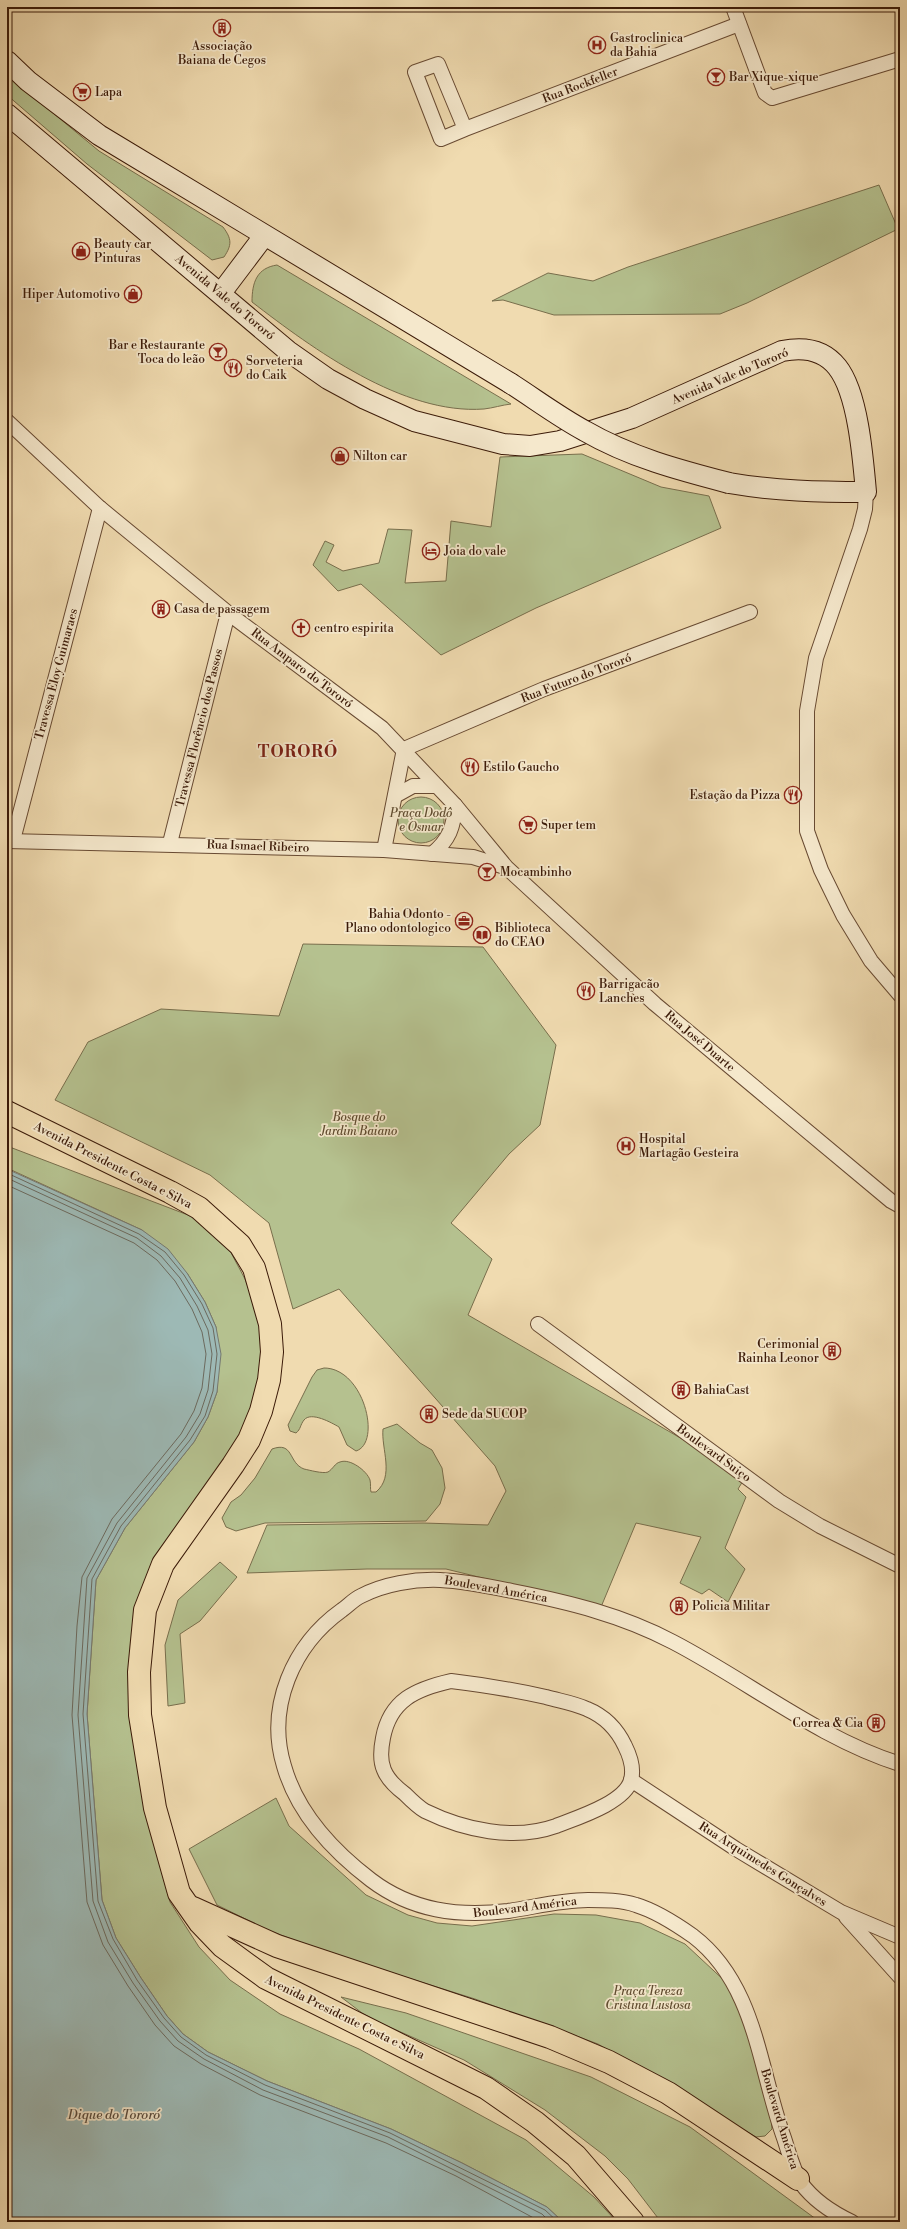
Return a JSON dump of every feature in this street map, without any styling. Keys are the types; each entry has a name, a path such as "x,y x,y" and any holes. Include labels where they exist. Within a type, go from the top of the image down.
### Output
{"main road":[{"name":"Avenida Presidente Costa e Silva","path":"7,1112 170,1192 204,1212 240,1245 254,1268 270,1324 272,1352 269,1380 261,1411 249,1440 163,1564 145,1610 139,1672 140,1715 147,1766 167,1857 178,1893 200,1923 222,1946 266,1978 486,2088 535,2122 576,2156 633,2222"},
{"path":"187,1905 277,1946 550,2037 608,2062 668,2093 798,2179"}],"street":[{"path":"733,7 765,93 775,98 900,59"},
{"name":"Rua Rockfeller","path":"465,129 438,64 415,72 441,139 739,24"},
{"path":"7,61 28,81 99,135 264,236 510,383 584,431 612,445 657,463 729,483 768,490 866,492 865,508 860,529 816,658 807,711 807,831 821,870 843,915 872,961 900,995"},
{"name":"Avenida Vale do Tororó","path":"7,114 288,351 328,379 365,399 414,421 503,444 530,446 560,441 632,418 782,351 798,348 813,350 828,357 840,369 853,397 864,458 866,492"},
{"path":"221,293 264,236"},
{"name":"Rua Amparo do Tororó","path":"7,421 100,508 228,613 382,728 404,749 455,805 507,868"},
{"name":"Travessa Eloy Guimaraes","path":"10,840 100,508"},
{"name":"Rua Futuro do Tororó","path":"404,749 544,689 750,612"},
{"name":"Travessa Florêncio dos Passos","path":"170,843 228,613"},
{"path":"384,850 404,749"},
{"path":"395,796 413,786 437,786"},
{"path":"432,854 443,844 450,833 455,805"},
{"name":"Rua Ismael Ribeiro","path":"10,840 170,843 384,850 473,856 507,868"},
{"name":"Rua José Duarte","path":"507,868 655,1004 900,1206"},
{"name":"Boulevard Suiço","path":"538,1324 779,1501 820,1526 900,1566"},
{"name":"Boulevard América","path":"852,2222 828,2209 811,2195 798,2179 777,2118 749,2016 736,1985 719,1960 695,1937 668,1920 636,1905 608,1900 568,1900 511,1910 463,1914 450,1913 422,1907 395,1896 371,1880 346,1859 318,1829 296,1798 283,1764 278,1732 282,1696 298,1655 323,1624 361,1596 401,1582 438,1580 478,1584 570,1603 612,1615 672,1642 856,1748 900,1764"},
{"path":"451,1681 503,1688 567,1702 587,1709 604,1718 619,1734 626,1749 632,1763 631,1780 625,1791 611,1802 583,1816 551,1827 521,1833 487,1831 454,1823 424,1810 395,1786 384,1770 381,1750 385,1727 394,1708 411,1694 430,1686 451,1681"},
{"name":"Rua Arquimedes Gonçalves","path":"631,1780 736,1849 841,1912 892,1935 900,1937"},
{"path":"841,1912 900,1977"}],"green space":[{"path":"7,75 99,151 223,227 230,242 224,257 212,260 87,164 7,95"},
{"path":"879,185 898,229 747,303 720,314 554,315 503,300 492,301 548,273 593,281 628,267"},
{"path":"277,265 511,404 484,409 453,408 422,401 391,390 360,375 331,358 252,302 253,288 257,277 265,269"},
{"path":"582,454 661,487 709,496 721,528 536,608 441,655 361,584 338,591 313,565 325,541 334,545 326,562 343,571 379,563 388,529 412,530 405,583 446,581 451,521 491,527 500,457"},
{"name":"Praça Dodô e Osmar","path":"417,797 425,797 434,801 440,807 444,820 440,833 434,839 425,843 417,843 408,839 402,833 398,824 398,816 402,807 408,801"},
{"name":"Bosque do Jardim Baiano","path":"303,944 483,947 556,1045 540,1125 509,1154 451,1223 492,1259 468,1315 746,1476 738,1489 746,1497 725,1548 745,1569 728,1602 709,1589 702,1594 680,1583 701,1537 636,1523 601,1607 446,1569 367,1569 247,1573 267,1525 423,1523 488,1525 506,1491 495,1466 339,1289 293,1309 269,1223 210,1175 55,1100 88,1042 161,1009 279,1016"},
{"path":"7,1146 188,1215 209,1227 229,1249 245,1279 259,1317 265,1351 257,1421 143,1612 141,1767 155,1848 170,1902 199,1947 230,1980 280,2014 359,2049 526,2140 594,2197 617,2222 563,2222 547,2207 462,2163 391,2129 267,2081 208,2052 183,2034 167,2016 116,1938 102,1900 87,1714 96,1580 125,1528 194,1442 208,1417 217,1392 216,1327 205,1302 187,1273 142,1230 7,1168"},
{"path":"324,1368 338,1371 350,1380 359,1392 365,1406 368,1421 368,1435 364,1445 356,1451 347,1445 339,1427 316,1417 307,1418 304,1420 296,1433 290,1431 288,1425 312,1377 317,1370"},
{"path":"397,1424 420,1443 432,1450 442,1468 445,1488 440,1504 426,1521 265,1523 236,1531 226,1527 222,1518 231,1502 241,1495 255,1478 272,1449 279,1447 288,1450 299,1466 312,1471 328,1472 337,1464 344,1461 358,1466 370,1480 371,1492 376,1492 382,1486 386,1470 383,1429"},
{"path":"220,1562 237,1577 200,1621 180,1634 185,1703 168,1706 165,1645 178,1600"},
{"name":"Praça Tereza Cristina Lustosa","path":"276,1798 289,1826 366,1895 408,1915 437,1923 472,1926 554,1914 596,1915 640,1923 685,1944 728,1984 748,2031 771,2116 772,2129 765,2136 756,2137 598,2044 475,1999 332,1954 270,1931 217,1905 189,1849"},
{"path":"341,1997 406,2013 591,2077 690,2127 820,2222 661,2222 628,2179 605,2156 545,2110 464,2060 378,2022 362,2013"}],"water":[{"name":"Dique do Tororó","path":"7,1169 142,1230 168,1249 187,1273 205,1302 216,1327 221,1354 217,1392 208,1417 194,1442 125,1528 96,1580 87,1714 102,1900 116,1938 167,2016 183,2034 208,2052 267,2081 391,2129 462,2163 547,2207 563,2222 7,2222"}],"place":[{"name":"Associação Baiana de Cegos","path":"222,28"},
{"name":"Gastroclinica da Bahia","path":"597,45"},
{"name":"Bar Xique-xique","path":"716,77"},
{"name":"Lapa","path":"82,92"},
{"name":"Beauty car Pinturas","path":"81,251"},
{"name":"Hiper Automotivo","path":"133,294"},
{"name":"Bar e Restaurante Toca do leão","path":"218,352"},
{"name":"Sorveteria do Caik","path":"233,368"},
{"name":"Nilton car","path":"340,456"},
{"name":"Joia do vale","path":"431,551"},
{"name":"Casa de passagem","path":"161,609"},
{"name":"centro espirita","path":"301,628"},
{"name":"Estilo Gaucho","path":"470,767"},
{"name":"Estação da Pizza","path":"793,795"},
{"name":"Super tem","path":"528,825"},
{"name":"Mocambinho","path":"487,872"},
{"name":"Bahia Odonto - Plano odontologico","path":"464,921"},
{"name":"Biblioteca do CEAO","path":"482,935"},
{"name":"Barrigacão Lanches","path":"586,991"},
{"name":"Hospital Martagão Gesteira","path":"626,1146"},
{"name":"Cerimonial Rainha Leonor","path":"832,1351"},
{"name":"BahiaCast","path":"681,1390"},
{"name":"Sede da SUCOP","path":"429,1414"},
{"name":"Policia Militar","path":"679,1606"},
{"name":"Correa & Cia","path":"876,1723"}],"district":[{"name":"TORORÓ","path":"298,751"}]}
